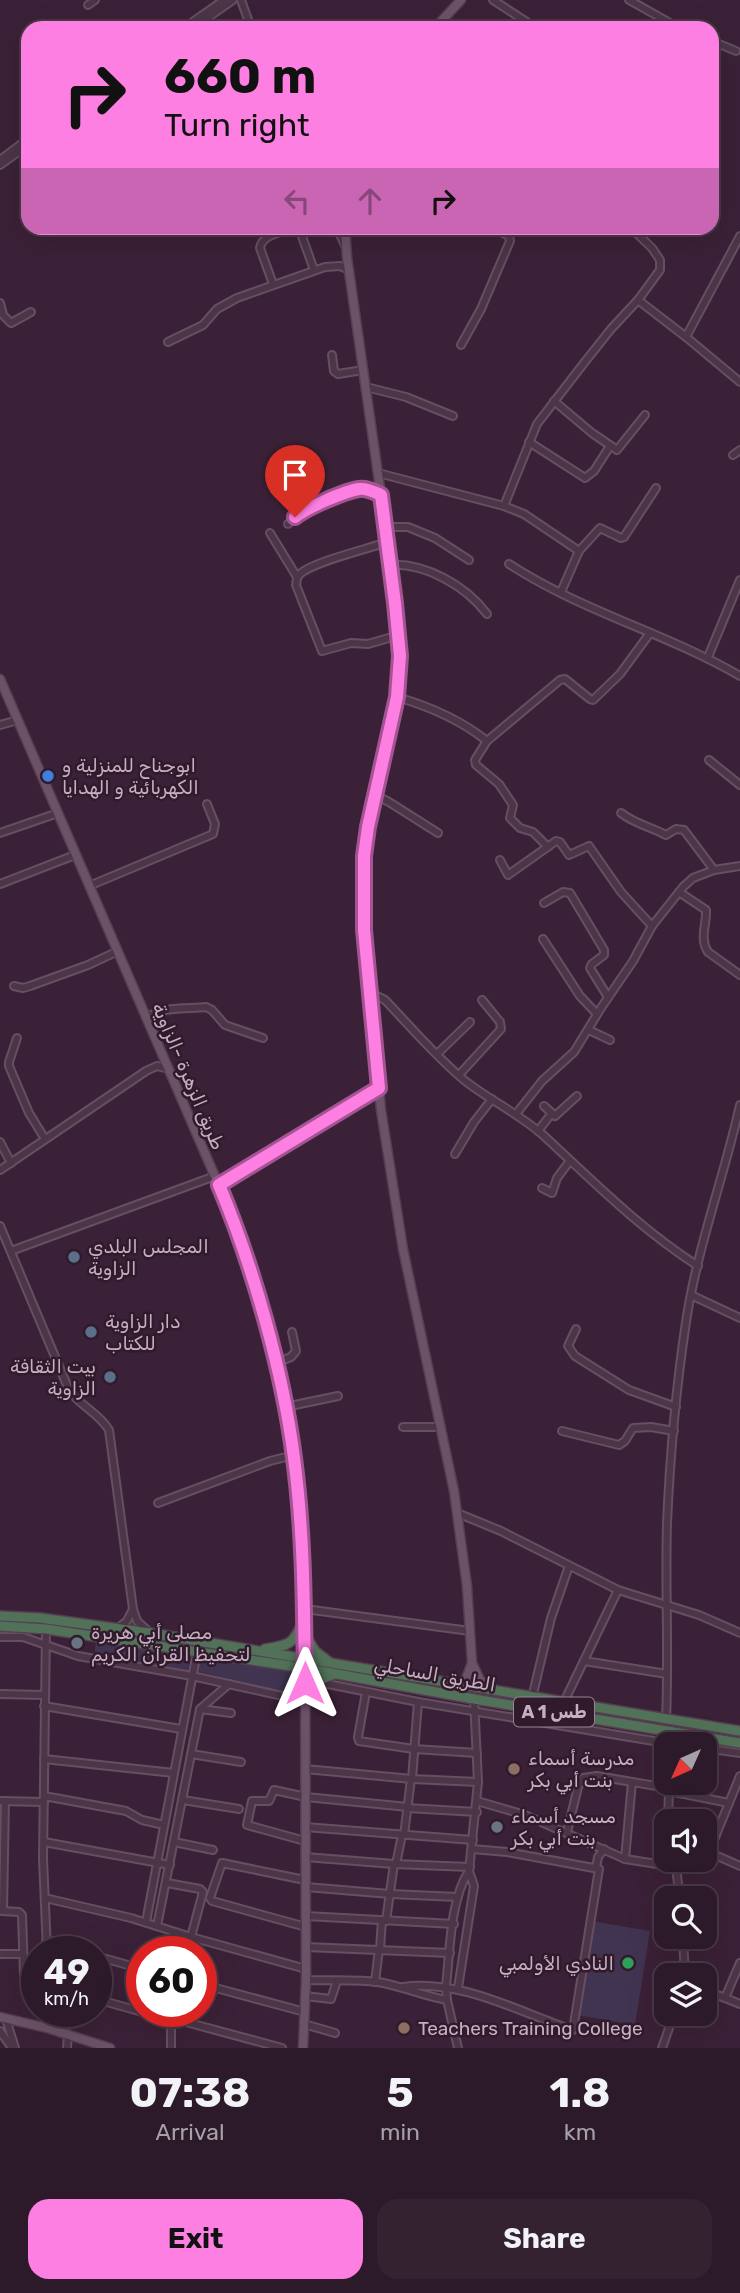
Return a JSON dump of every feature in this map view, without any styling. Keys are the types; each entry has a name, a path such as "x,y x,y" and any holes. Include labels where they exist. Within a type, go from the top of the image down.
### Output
{"highway":[{"name":"الطريق الساحلي","path":"0,1616 118,1628 257,1651 337,1675 740,1743"},
{"path":"257,1651 289,1644 296,1638 304,1620"},
{"name":"الطريق الساحلي","path":"0,1626 46,1629 197,1652 304,1663 331,1663 740,1731"},
{"path":"305,1635 315,1651 331,1663"},
{"path":"305,1699 316,1682 337,1675"}],"main road":[{"path":"442,21 461,0"},
{"path":"345,235 399,635 397,697 365,843 363,885 379,1088 397,1215 457,1513 467,1586 472,1663 480,1680 497,1691"},
{"name":"طريق الزهرة -الزاوية","path":"0,679 217,1181 237,1231 276,1363 294,1455 305,1609 306,1980 303,2048"},
{"path":"457,1684 466,1679 472,1663"},
{"path":"3,2018 47,2028 110,2048"}],"street":[{"path":"88,5 95,0"},
{"path":"194,21 224,0"},
{"path":"203,21 233,0"},
{"path":"241,0 248,21"},
{"path":"493,0 525,21"},
{"path":"629,0 666,21"},
{"path":"719,44 736,51"},
{"path":"0,160 21,144"},
{"path":"0,165 21,150"},
{"path":"273,284 260,248 261,242 274,235"},
{"path":"300,235 314,270"},
{"path":"340,235 345,247"},
{"path":"461,345 481,309 510,241 507,235"},
{"path":"504,506 537,425 660,271 661,264 652,248 640,235"},
{"path":"686,337 740,236"},
{"path":"168,342 203,325 217,309 237,298 330,266 349,270"},
{"path":"638,300 740,382"},
{"path":"0,303 3,315 9,322 15,322 31,312"},
{"path":"332,355 334,369 338,374 363,370"},
{"path":"366,387 406,397 453,416"},
{"path":"554,401 592,433 618,449 645,415"},
{"path":"529,442 585,478 594,471 610,446"},
{"path":"733,456 740,450"},
{"path":"378,473 504,506 524,514 579,551"},
{"path":"561,592 579,551 600,528 624,537 656,488"},
{"path":"288,524 303,511 355,490 365,489 381,495"},
{"path":"385,527 408,527 435,538 469,560"},
{"path":"270,533 298,577 298,588 322,651 351,643 368,645 399,635"},
{"path":"298,577 302,572 342,556 387,542"},
{"path":"390,565 402,564 433,572 476,600 487,614"},
{"path":"509,565 535,581 595,610 708,657 740,676"},
{"path":"708,657 740,580"},
{"path":"548,848 533,832 520,828 510,818 513,805 509,798 499,784 475,764 475,760 487,741 563,679 593,699 620,674 650,633"},
{"path":"397,697 428,708 472,730 487,741"},
{"path":"0,725 18,720"},
{"path":"709,760 740,785"},
{"path":"375,795 438,833"},
{"path":"89,886 213,834 215,824 207,804"},
{"path":"0,833 58,813"},
{"path":"621,813 632,821 666,835 680,828 714,870"},
{"path":"500,860 509,874 558,841 571,855 587,845 621,892 652,926"},
{"path":"0,884 75,855"},
{"path":"516,1114 542,1081 575,1052 597,1014 634,961 652,926 679,892 693,878 714,870 740,866"},
{"path":"544,903 563,892 570,893 604,950 604,955 590,968 608,998"},
{"path":"679,892 706,910 703,937 708,951 740,975"},
{"path":"543,939 580,996 597,1014"},
{"path":"14,986 30,986 118,951"},
{"path":"371,993 384,1000 459,1075 538,1131 636,1222 698,1266"},
{"path":"459,1075 501,1029 500,1022 482,1000"},
{"path":"147,1018 164,1010 206,1007 225,1025 262,1038"},
{"path":"437,1054 470,1022"},
{"path":"589,1030 610,1040"},
{"path":"17,1038 9,1066 29,1113 45,1139"},
{"path":"0,1170 146,1072 158,1066 169,1069"},
{"path":"10,1251 217,1181 379,1088"},
{"path":"538,1131 552,1113 544,1106 555,1116 577,1096"},
{"path":"455,1154 492,1098"},
{"path":"666,1719 667,1524 683,1342 691,1295 740,1105"},
{"path":"0,1142 11,1163"},
{"path":"542,1188 552,1193 557,1178 569,1162"},
{"path":"0,1226 69,1390 109,1430 133,1609 137,1621 150,1633"},
{"path":"691,1295 740,1318"},
{"path":"576,1329 568,1346 575,1356 629,1390 677,1407"},
{"path":"276,1363 292,1357 296,1351 292,1332"},
{"path":"285,1407 338,1396"},
{"path":"403,1427 441,1427"},
{"path":"562,1430 619,1446 633,1428 651,1427 674,1431"},
{"path":"158,1503 270,1461 294,1455"},
{"path":"457,1513 502,1531 618,1590 699,1615 740,1633"},
{"path":"532,1698 551,1618 569,1566"},
{"path":"565,1702 618,1590"},
{"path":"118,1628 127,1621 133,1609"},
{"path":"305,1609 470,1631"},
{"path":"46,1629 46,1936"},
{"path":"0,1637 23,1637 78,1656 305,1699"},
{"path":"146,1922 197,1652"},
{"path":"584,1661 667,1674"},
{"path":"316,1682 654,1742"},
{"path":"157,1926 200,1709 229,1684"},
{"path":"366,1692 358,1740 414,1749 477,1753"},
{"path":"0,1694 44,1695"},
{"path":"458,1988 474,1886 470,1869 478,1782 474,1699"},
{"path":"375,1982 412,1779 418,1702"},
{"path":"44,1706 181,1728"},
{"path":"200,1709 231,1713"},
{"path":"718,1750 740,1753"},
{"path":"191,1754 241,1762"},
{"path":"44,1759 174,1773"},
{"path":"305,1769 478,1782"},
{"path":"567,1832 578,1787 583,1778 597,1776 654,1785"},
{"path":"717,1829 740,1776"},
{"path":"625,1859 632,1782"},
{"path":"305,1841 246,1823 252,1801 269,1801 274,1790 306,1797 407,1808 477,1812"},
{"path":"702,1796 729,1803"},
{"path":"23,1936 22,1914 1,1911 3,1801 44,1799 126,1811 142,1820 164,1825"},
{"path":"183,1800 239,1809"},
{"path":"477,1801 500,1806 567,1832 625,1859 654,1862"},
{"path":"305,1827 472,1840"},
{"path":"44,1842 170,1865"},
{"path":"174,1842 213,1850"},
{"path":"472,1849 507,1852 596,1868"},
{"path":"306,1980 458,1988 573,2030 599,1871 596,1868 598,1857 604,1849"},
{"path":"717,1856 740,1866"},
{"path":"305,1857 470,1869"},
{"path":"306,1927 212,1900 210,1898 222,1863 306,1883 390,1894 458,1897"},
{"path":"458,2048 446,1986 461,1882 470,1869"},
{"path":"167,1883 202,1891 191,1936"},
{"path":"45,1898 146,1922 187,1936"},
{"path":"306,1916 454,1924"},
{"path":"217,1944 306,1969"},
{"path":"306,1947 450,1953"},
{"path":"0,1954 21,1954"},
{"path":"725,1998 740,1964"},
{"path":"305,1996 331,1999 337,1981"},
{"path":"403,1987 415,1993 447,2000"},
{"path":"217,1988 305,2012"},
{"path":"717,1995 740,2004"},
{"path":"3,2018 13,2048"},
{"path":"304,2024 335,2032"},
{"path":"662,2048 670,2026"},
{"path":"171,2027 171,2048"},
{"path":"209,2027 282,2048"},
{"path":"0,2031 13,2048"},
{"path":"67,2048 68,2034"}],"shaded area":[{"path":"96,1638 188,1655 189,1671 95,1652"},
{"path":"201,1656 294,1671 297,1674 296,1694 293,1696 197,1671"},
{"path":"591,1921 650,1931 635,2025 577,2015"}],"place":[{"name":"ابوجناح للمنزلية و الكهربائية و الهدايا","path":"48,776"},
{"name":"المجلس البلدي الزاوية","path":"74,1257"},
{"name":"دار الزاوية للكتاب","path":"91,1332"},
{"name":"بيت الثقافة الزاوية","path":"110,1377"},
{"name":"مصلى أبي هريرة لتحفيظ القرآن الكريم","path":"77,1643"},
{"name":"مدرسة أسماء بنت أبي بكر","path":"514,1769"},
{"name":"مسجد أسماء بنت أبي بكر","path":"497,1827"},
{"name":"النادي الأولمبي","path":"628,1963"},
{"name":"Teachers Training College","path":"404,2028"}],"route":[{"path":"295,517 307,509 359,489 369,489 381,495 400,656 397,697 364,856 364,930 379,1088 219,1185 237,1231 265,1321 292,1439 302,1536 305,1683"}]}
